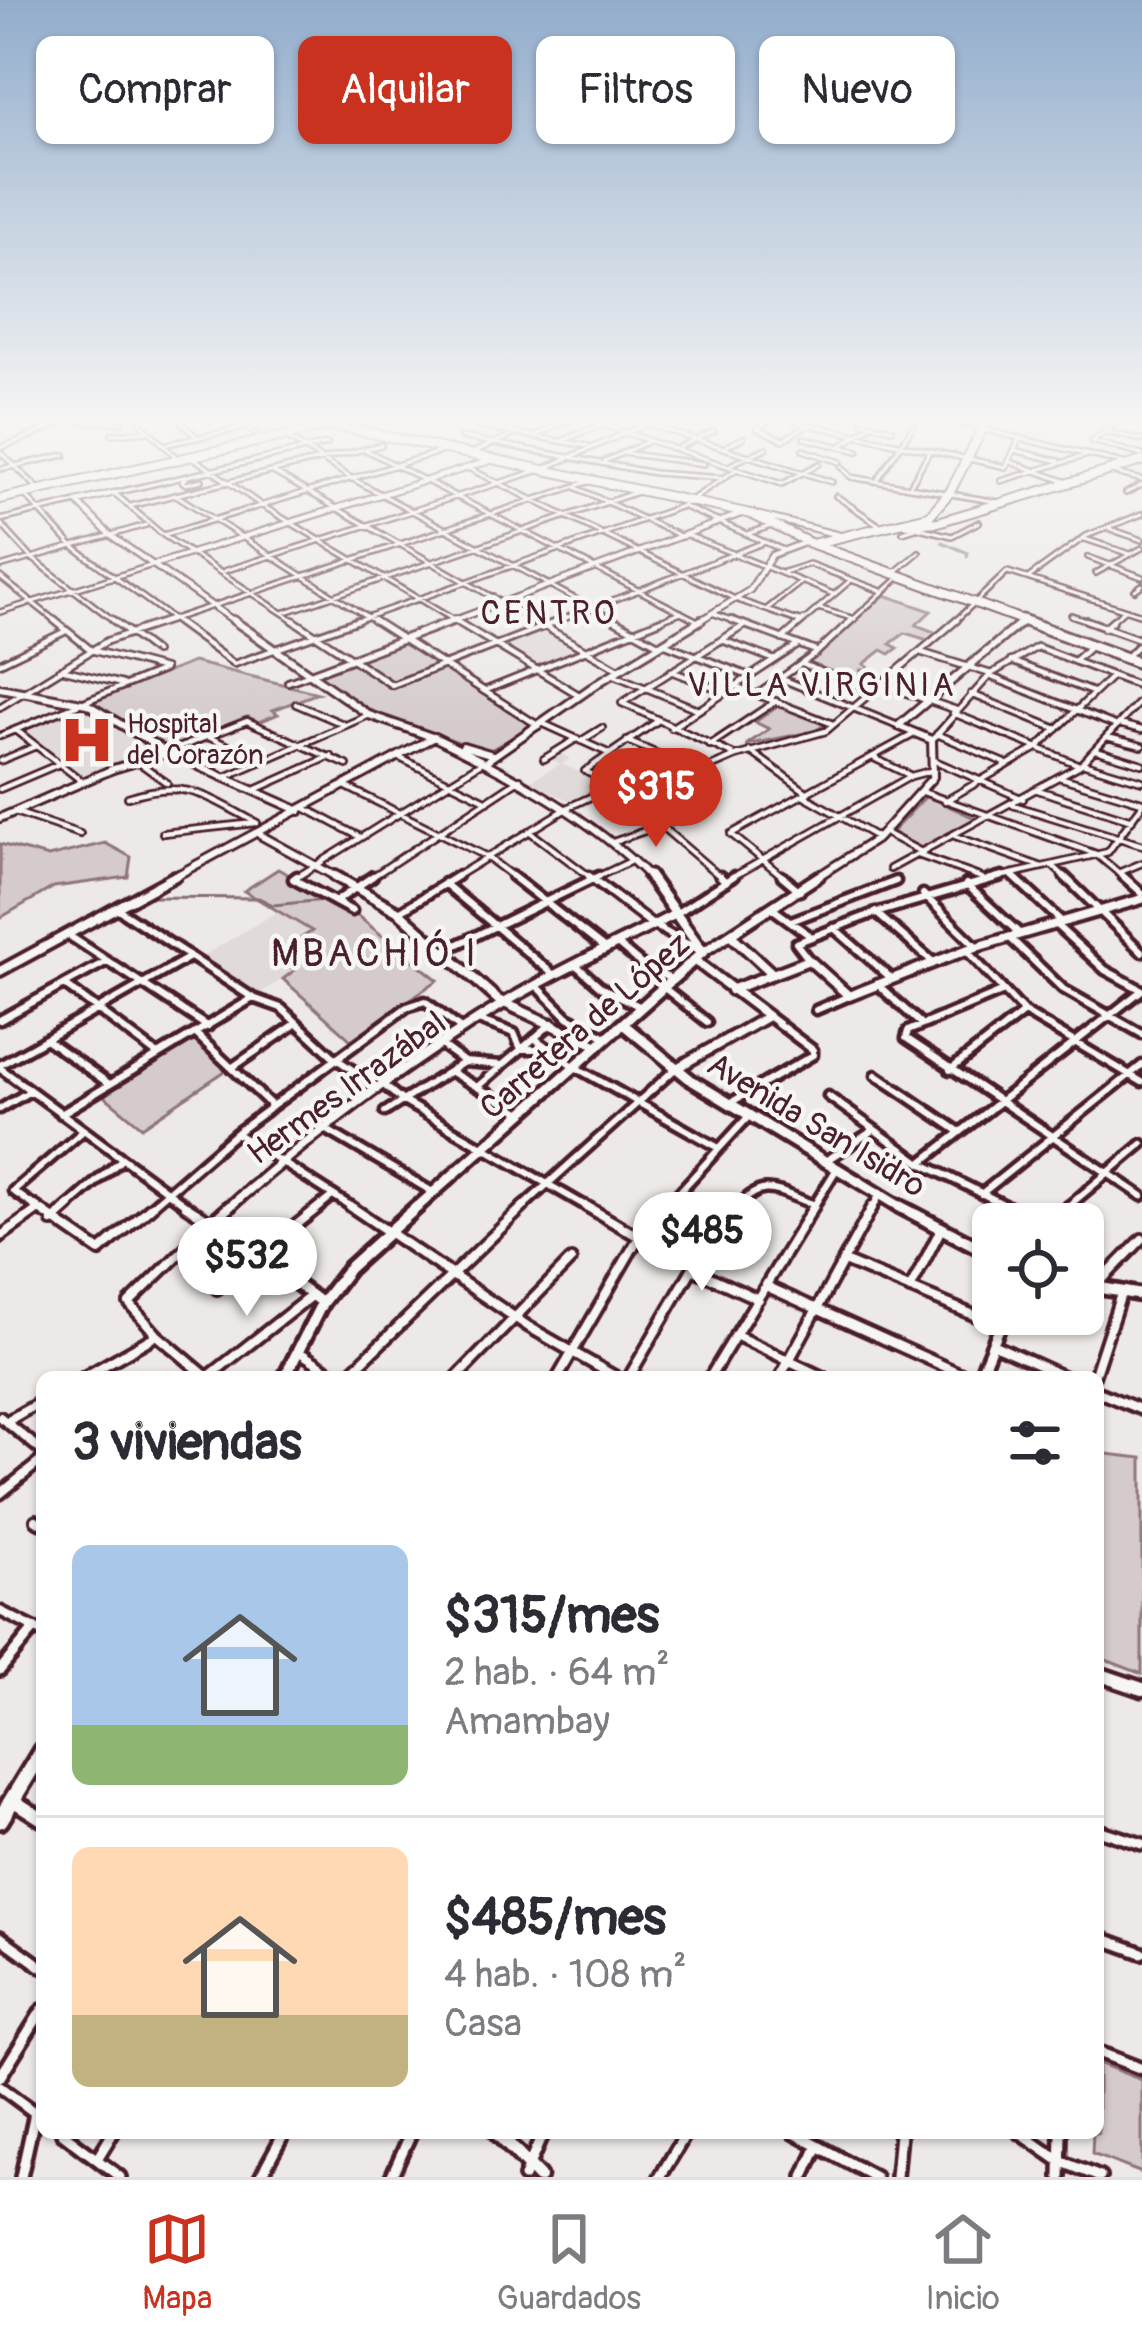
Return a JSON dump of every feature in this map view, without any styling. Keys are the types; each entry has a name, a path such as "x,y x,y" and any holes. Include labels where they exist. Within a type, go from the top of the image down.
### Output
{"main road":[{"path":"99,524 369,715 489,758 571,806 633,860 704,952"},
{"path":"776,524 1142,663"},
{"path":"776,524 817,543 846,536"},
{"path":"867,532 921,524"},
{"path":"489,758 579,695 750,590 760,568 783,550 921,524"},
{"name":"Carretera de López","path":"288,1371 317,1299 388,1229 704,952"},
{"name":"Avenida San Isidro","path":"623,1024 675,1069 879,1196 972,1245"},
{"path":"1104,1290 1142,1295"},
{"path":"0,1820 36,1761"}],"street":[{"path":"2,524 32,558 155,652"},
{"path":"50,524 72,547 234,664 631,524"},
{"path":"0,567 148,524 394,685 796,534"},
{"path":"164,535 200,524"},
{"path":"221,524 484,691 540,724 608,753"},
{"path":"0,612 288,524"},
{"path":"291,524 579,695"},
{"path":"221,572 372,524"},
{"path":"436,524 634,631 751,676"},
{"path":"0,707 91,650 130,633 459,524"},
{"path":"509,524 698,621"},
{"path":"283,613 545,524"},
{"path":"581,524 735,599 801,622"},
{"path":"655,524 833,594"},
{"path":"288,682 716,524"},
{"path":"724,524 783,550"},
{"path":"747,534 776,524"},
{"path":"794,524 846,536"},
{"path":"877,524 882,527"},
{"path":"921,524 952,536 975,524"},
{"path":"1028,578 1082,538 1118,524"},
{"path":"367,525 586,650 616,672 699,710"},
{"path":"1096,572 1142,544 1106,528"},
{"path":"1082,538 1130,554"},
{"path":"758,694 855,619 919,552"},
{"path":"1088,557 1142,581 1135,590"},
{"path":"781,573 809,564 884,592"},
{"path":"669,785 736,755 816,735 835,724 1006,572 1142,615"},
{"path":"0,577 91,650 164,668 6,732"},
{"path":"782,639 851,580"},
{"path":"766,610 801,582"},
{"path":"816,608 855,619"},
{"path":"1104,628 1124,610"},
{"path":"484,691 681,612"},
{"path":"712,613 817,651"},
{"path":"1071,615 1142,640 1126,657"},
{"path":"898,726 1025,620"},
{"path":"736,755 622,703 745,626"},
{"path":"0,663 66,631"},
{"path":"722,640 775,660"},
{"path":"670,728 798,645"},
{"path":"1075,662 1092,645"},
{"path":"934,737 990,675 1037,647 1142,687"},
{"path":"920,652 1142,730"},
{"path":"1011,661 1093,692"},
{"path":"802,664 875,693"},
{"path":"62,669 126,685"},
{"path":"671,671 725,692"},
{"path":"945,801 1037,748 1112,676"},
{"path":"782,679 1007,764"},
{"path":"883,685 1037,748 1142,781"},
{"path":"736,686 835,724"},
{"path":"0,688 82,703 167,752 360,837"},
{"path":"971,694 1057,729"},
{"path":"890,869 1081,764 1142,698"},
{"path":"710,745 776,701"},
{"path":"296,704 345,724"},
{"path":"1131,711 1142,714"},
{"path":"223,778 369,715"},
{"path":"0,818 247,721 347,765"},
{"path":"656,722 584,769 614,786 726,882"},
{"path":"544,759 602,728"},
{"path":"6,732 36,746 83,782"},
{"path":"800,891 731,834 916,733"},
{"path":"208,737 236,749"},
{"path":"0,970 434,737"},
{"name":"Carretera de López","path":"704,952 882,836 923,792 934,765 934,737"},
{"path":"1107,737 1142,746"},
{"path":"627,740 700,772"},
{"path":"0,761 36,746"},
{"path":"1096,750 1142,764"},
{"path":"750,752 840,816 987,880"},
{"path":"253,790 331,756"},
{"path":"398,757 488,801"},
{"path":"352,911 293,880 489,758"},
{"path":"874,758 911,776"},
{"path":"137,761 167,783"},
{"path":"0,789 59,764"},
{"path":"677,914 761,859 934,765 1023,799"},
{"path":"399,912 571,806 646,771 700,812"},
{"path":"849,996 794,944 923,895 1113,849 1142,803 1059,777"},
{"path":"335,902 520,779"},
{"path":"128,797 161,786 190,788 257,823 316,865 399,912 505,1003 598,1046"},
{"path":"345,786 487,857 606,950"},
{"path":"1038,790 1133,821"},
{"path":"1097,810 1109,791"},
{"path":"816,1010 932,961 1142,896 1096,854 923,792"},
{"path":"1013,805 1142,845"},
{"path":"613,842 710,808"},
{"path":"15,812 80,834"},
{"path":"163,833 257,823"},
{"path":"529,831 655,926 704,952"},
{"path":"955,836 1048,866 1103,910 1142,952"},
{"path":"442,952 633,860"},
{"path":"1118,873 1142,863"},
{"path":"921,1163 1142,990 1105,970 1011,875"},
{"path":"791,921 896,881"},
{"path":"444,884 554,975"},
{"path":"966,884 1020,934"},
{"path":"923,895 976,946"},
{"path":"118,909 253,998 281,1008 335,1058 403,1101 639,1237"},
{"path":"773,909 811,936"},
{"path":"875,912 932,961"},
{"name":"Hermes Irrazábal","path":"158,1335 129,1306 132,1299 275,1165 379,1084 505,1003 677,914"},
{"path":"835,928 892,979"},
{"path":"68,934 208,1027"},
{"path":"733,937 773,974"},
{"path":"1009,937 1063,989 1142,1034"},
{"path":"617,944 707,1022"},
{"path":"966,950 1024,1012 1142,1082"},
{"path":"190,957 0,1066 164,1192 317,1299 215,1371"},
{"path":"692,959 813,1050 813,1055 730,1103"},
{"path":"731,990 809,960"},
{"path":"0,1020 107,962"},
{"path":"576,965 605,990 641,1006"},
{"path":"65,985 158,1055"},
{"path":"536,985 565,1015 608,1037"},
{"path":"877,985 922,1024"},
{"path":"1004,991 905,1034 918,1049 1142,1196"},
{"path":"61,1114 253,998"},
{"path":"83,1131 14,1187 15,1195 100,1251 236,1132 423,1000 462,1030"},
{"path":"950,1070 1024,1012"},
{"path":"348,1371 675,1069 768,1016"},
{"path":"478,1021 514,1034 521,1049"},
{"path":"477,1087 553,1022"},
{"path":"232,1067 297,1023"},
{"path":"196,1034 271,1105"},
{"path":"534,1038 637,1104 719,1148"},
{"path":"47,1040 109,1084"},
{"path":"441,1045 464,1062 502,1065"},
{"path":"521,1049 550,1049"},
{"path":"385,1112 464,1062"},
{"path":"981,1194 1142,1065"},
{"path":"451,1072 522,1113"},
{"path":"876,1075 960,1132"},
{"path":"0,1108 31,1091"},
{"path":"828,1096 921,1163 1000,1203"},
{"path":"562,1371 639,1237 750,1114"},
{"path":"322,1127 431,1191"},
{"path":"825,1162 874,1130"},
{"path":"236,1132 275,1165 388,1229 571,1356 603,1371"},
{"path":"1071,1203 1142,1144"},
{"path":"52,1222 121,1160"},
{"path":"714,1371 837,1169"},
{"path":"632,1371 692,1269 754,1188 814,1205"},
{"path":"783,1371 879,1196"},
{"path":"217,1289 331,1198"},
{"path":"0,1237 36,1210"},
{"path":"910,1288 940,1231"},
{"path":"1104,1273 1142,1239"},
{"path":"463,1371 572,1260"},
{"path":"844,1261 972,1314"},
{"path":"692,1269 758,1299"},
{"path":"766,1286 955,1371"},
{"path":"1096,1371 1121,1294"},
{"path":"95,1371 158,1335 200,1371"},
{"path":"735,1335 810,1371"},
{"path":"981,1371 996,1335"},
{"path":"992,1344 1052,1371"},
{"path":"298,1352 331,1371"},
{"path":"1104,1394 1142,1410"},
{"path":"36,1404 3,1419 36,1446"},
{"path":"0,1494 36,1465"},
{"path":"0,1611 36,1629"},
{"path":"0,1670 36,1633"},
{"path":"1104,1675 1142,1689"},
{"path":"12,1800 36,1815"},
{"path":"1104,1832 1142,1844"},
{"path":"0,1937 36,1962"},
{"path":"1104,1939 1142,1953"},
{"path":"0,2077 36,2020"},
{"path":"1104,2054 1142,2069"},
{"path":"0,2087 36,2113"},
{"path":"21,2177 36,2125"},
{"path":"70,2139 120,2177"},
{"path":"97,2159 109,2139"},
{"path":"260,2177 281,2139"},
{"path":"391,2177 409,2139"},
{"path":"501,2139 530,2173"},
{"path":"530,2173 541,2139"},
{"path":"660,2177 682,2139"},
{"path":"805,2139 875,2177"},
{"path":"896,2177 899,2139"},
{"path":"1029,2139 1060,2161 1100,2177"},
{"path":"1060,2177 1061,2139"},
{"path":"803,2177 818,2146"}],"shaded area":[{"path":"885,595 931,611 916,625 937,633 928,640 905,633 890,644 898,648 890,654 882,650 864,664 872,670 859,670 886,678 864,675 854,683 826,676 822,680 801,664"},
{"path":"546,630 580,649 538,666 503,646"},
{"path":"404,643 439,666 394,682 359,659"},
{"path":"193,662 318,693 273,710 278,714 259,722 248,717 168,748 92,702"},
{"path":"352,663 392,689 444,668 533,726 487,752 375,713 318,676"},
{"name":"Hospital del Corazón","path":"79,705 156,752 84,778 20,729"},
{"path":"779,705 826,724 815,731 746,745 769,729 755,722"},
{"path":"557,752 570,758 562,764 607,785 572,802 530,781 560,764 549,758"},
{"path":"926,796 979,820 922,849 892,832"},
{"path":"105,843 131,857 128,877 54,887 0,918 0,844 48,857"},
{"path":"278,869 344,905 438,980 351,1040 283,979 295,970 273,957 312,931 244,891"},
{"path":"280,910 336,946 257,995 200,958"},
{"path":"195,1039 228,1069 142,1127 103,1095"},
{"path":"1104,1454 1142,1458 1142,1674 1104,1659"},
{"path":"1104,2065 1142,2080 1142,2173 1092,2154 1093,2139 1104,2139"}],"waterway":[{"path":"942,542 968,553 967,557"},
{"path":"149,897 259,898 273,905 325,900"}],"place":[{"name":"Hospital del Corazón","path":"87,740"}],"district":[{"name":"CENTRO","path":"549,612"},
{"name":"VILLA VIRGINIA","path":"822,684"},
{"name":"MBACHIÓ I","path":"375,952"}]}
